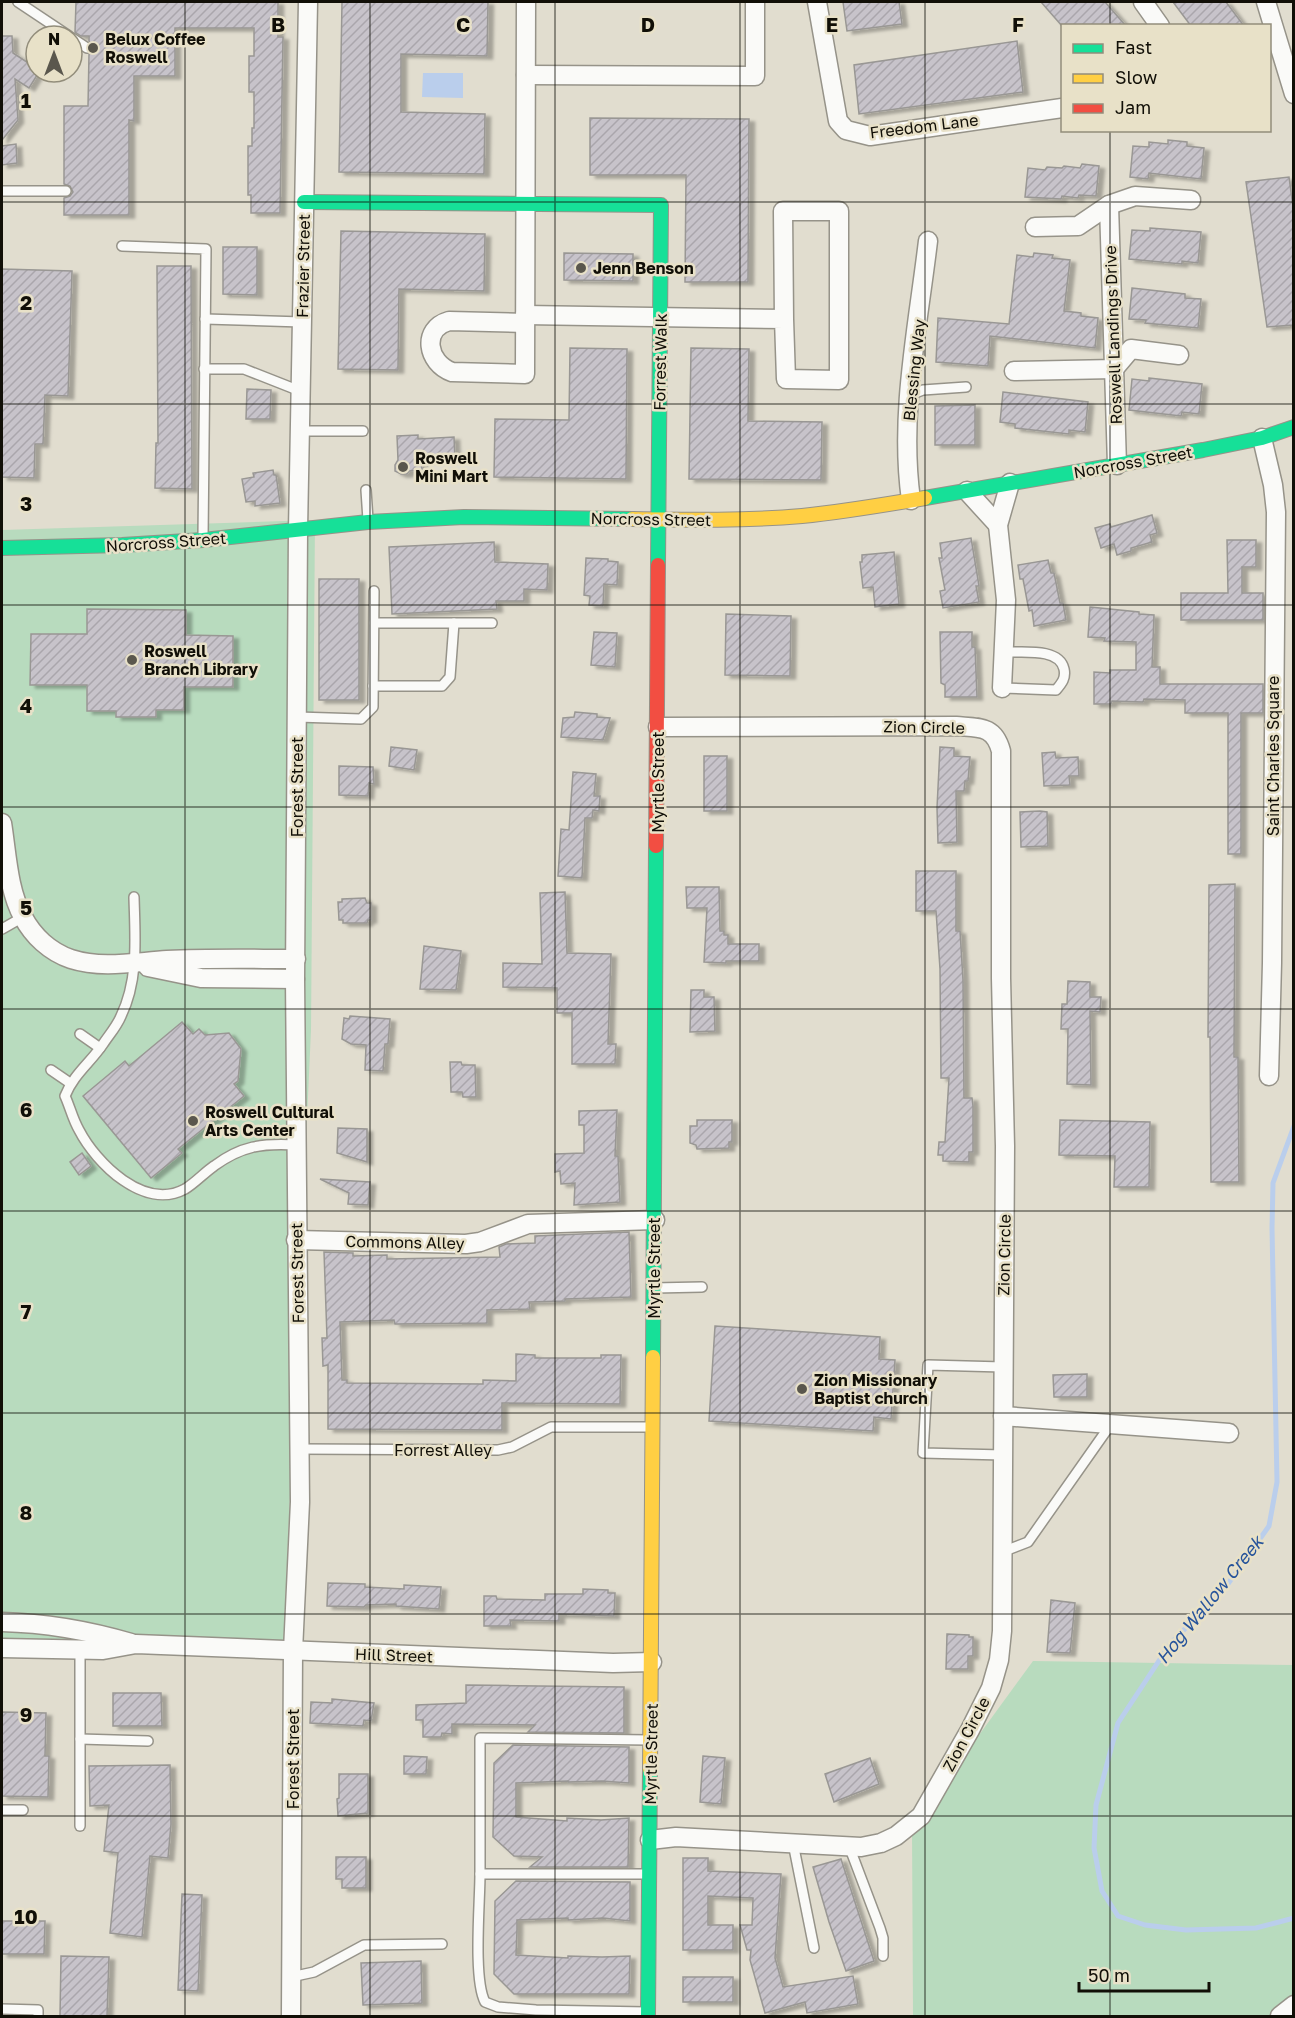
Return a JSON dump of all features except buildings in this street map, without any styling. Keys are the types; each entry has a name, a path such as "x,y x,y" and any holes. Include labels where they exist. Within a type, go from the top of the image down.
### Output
{"street":[{"name":"Frazier Street","path":"298,530 308,2"},
{"path":"526,2 525,204 525,319 525,374 452,372 442,369 436,362 431,351 434,330 442,323 449,321 525,319 660,317 784,319"},
{"path":"526,75 755,76 755,2"},
{"name":"Freedom Lane","path":"818,2 833,101 838,122 846,130 870,136 1061,108"},
{"path":"1143,2 1159,24"},
{"path":"1268,4 1271,24"},
{"path":"1271,25 1276,61 1293,94"},
{"path":"1035,227 1078,226 1109,205 1135,196 1191,200"},
{"path":"304,202 525,204"},
{"name":"Forrest Walk","path":"525,204 661,205 659,519"},
{"name":"Roswell Landings Drive","path":"1109,205 1117,465"},
{"path":"783,211 839,211 839,380 786,379 784,319 783,211"},
{"name":"Blessing Way","path":"911,500 906,469 910,395 928,241"},
{"path":"1014,371 1114,369 1131,349 1179,355"},
{"name":"Norcross Street","path":"2,548 203,540 368,522 502,516 715,520 801,516 1117,465 1262,438 1293,427"},
{"name":"Saint Charles Square","path":"1262,438 1273,485 1276,512 1269,1076"},
{"path":"1002,688 1006,600 998,525 1010,483"},
{"path":"967,490 998,525"},
{"name":"Myrtle Street","path":"648,2014 659,519"},
{"name":"Forest Street","path":"291,2016 293,1651 300,1502 295,979 298,530"},
{"name":"Zion Circle","path":"650,1840 676,1837 861,1846 896,1836 921,1815 970,1730 990,1688 999,1660 1002,1631 1005,1146 1001,978 1001,751 998,741 992,732 985,729 956,726 658,727"},
{"path":"2,823 13,890 23,917 39,939 59,954 90,963 135,964 174,960 296,959"},
{"path":"135,964 201,978 295,979"},
{"name":"Commons Alley","path":"296,1240 466,1244 480,1242 528,1224 655,1220"},
{"path":"1003,1416 1229,1432"},
{"name":"Hill Street","path":"2,1622 43,1625 104,1635 136,1644 613,1664 652,1662"},
{"name":"Hill Street","path":"2,1648 104,1650 136,1644"},
{"path":"1280,2016 1293,2005"}],"lane":[{"path":"18,2 51,24"},
{"path":"2,191 66,191"},
{"path":"122,246 206,249 203,540"},
{"path":"205,319 302,322"},
{"path":"204,369 244,369 300,391"},
{"path":"910,395 923,390 966,387"},
{"path":"300,431 363,431"},
{"path":"366,490 368,522"},
{"path":"297,717 362,719 373,707 374,591"},
{"path":"374,623 492,622"},
{"path":"373,686 442,686 450,677 454,623"},
{"path":"1002,688 1056,690 1062,684 1065,673 1058,658 1048,654 1004,652"},
{"path":"134,897 135,964 131,991 121,1018 100,1048 70,1083 65,1096 79,1131 113,1173 137,1190 160,1195 184,1190 215,1165 244,1148 276,1144 296,1145"},
{"path":"2,928 23,917"},
{"path":"80,1034 100,1048"},
{"path":"51,1070 70,1083"},
{"path":"654,1288 702,1287"},
{"path":"1003,1367 928,1365 923,1453 1003,1455"},
{"path":"1002,1552 1028,1542 1111,1424"},
{"name":"Forrest Alley","path":"299,1449 498,1450 512,1447 551,1427 653,1427"},
{"path":"80,1650 80,1826"},
{"path":"648,2014 498,2007 485,2002 481,1993 479,1964 480,1738 651,1740"},
{"path":"80,1739 148,1741"},
{"path":"2,1810 22,1810"},
{"path":"793,1843 814,1948"},
{"path":"849,1846 880,1928 883,1938 883,1956"},
{"path":"480,1874 649,1874"},
{"path":"291,1977 314,1972 364,1946 442,1944"},
{"path":"2,2009 38,2010 38,2016"}],"green space":[{"path":"315,520 311,1030 283,1650 2,1640 2,530"},
{"path":"1033,1661 1293,1665 1293,2016 913,2016 912,1827"}],"water":[{"path":"423,73 463,73 463,98 422,97"}],"waterway":[{"name":"Hog Wallow Creek","path":"1294,1126 1273,1183 1277,1482 1269,1526 1225,1588 1170,1644 1118,1723 1096,1805 1094,1848 1102,1891 1118,1916 1145,1925 1186,1930 1256,1928 1294,1918"}],"traffic: fast":[{"path":"304,202 661,205 658,565"},
{"path":"925,498 1203,450 1262,438 1294,427"},
{"path":"2,548 203,540 368,522 464,517 632,519"},
{"path":"653,1357 656,846"},
{"path":"648,2016 650,1769"}],"traffic: slow":[{"path":"632,519 781,518 925,498"},
{"path":"650,1769 653,1357"}],"traffic: jam":[{"path":"656,846 658,565"}],"place":[{"name":"Belux Coffee Roswell","path":"93,48"},
{"name":"Jenn Benson","path":"581,268"},
{"name":"Roswell Mini Mart","path":"403,467"},
{"name":"Roswell Branch Library","path":"132,660"},
{"name":"Roswell Cultural Arts Center","path":"193,1121"},
{"name":"Zion Missionary Baptist church","path":"802,1389"}]}
